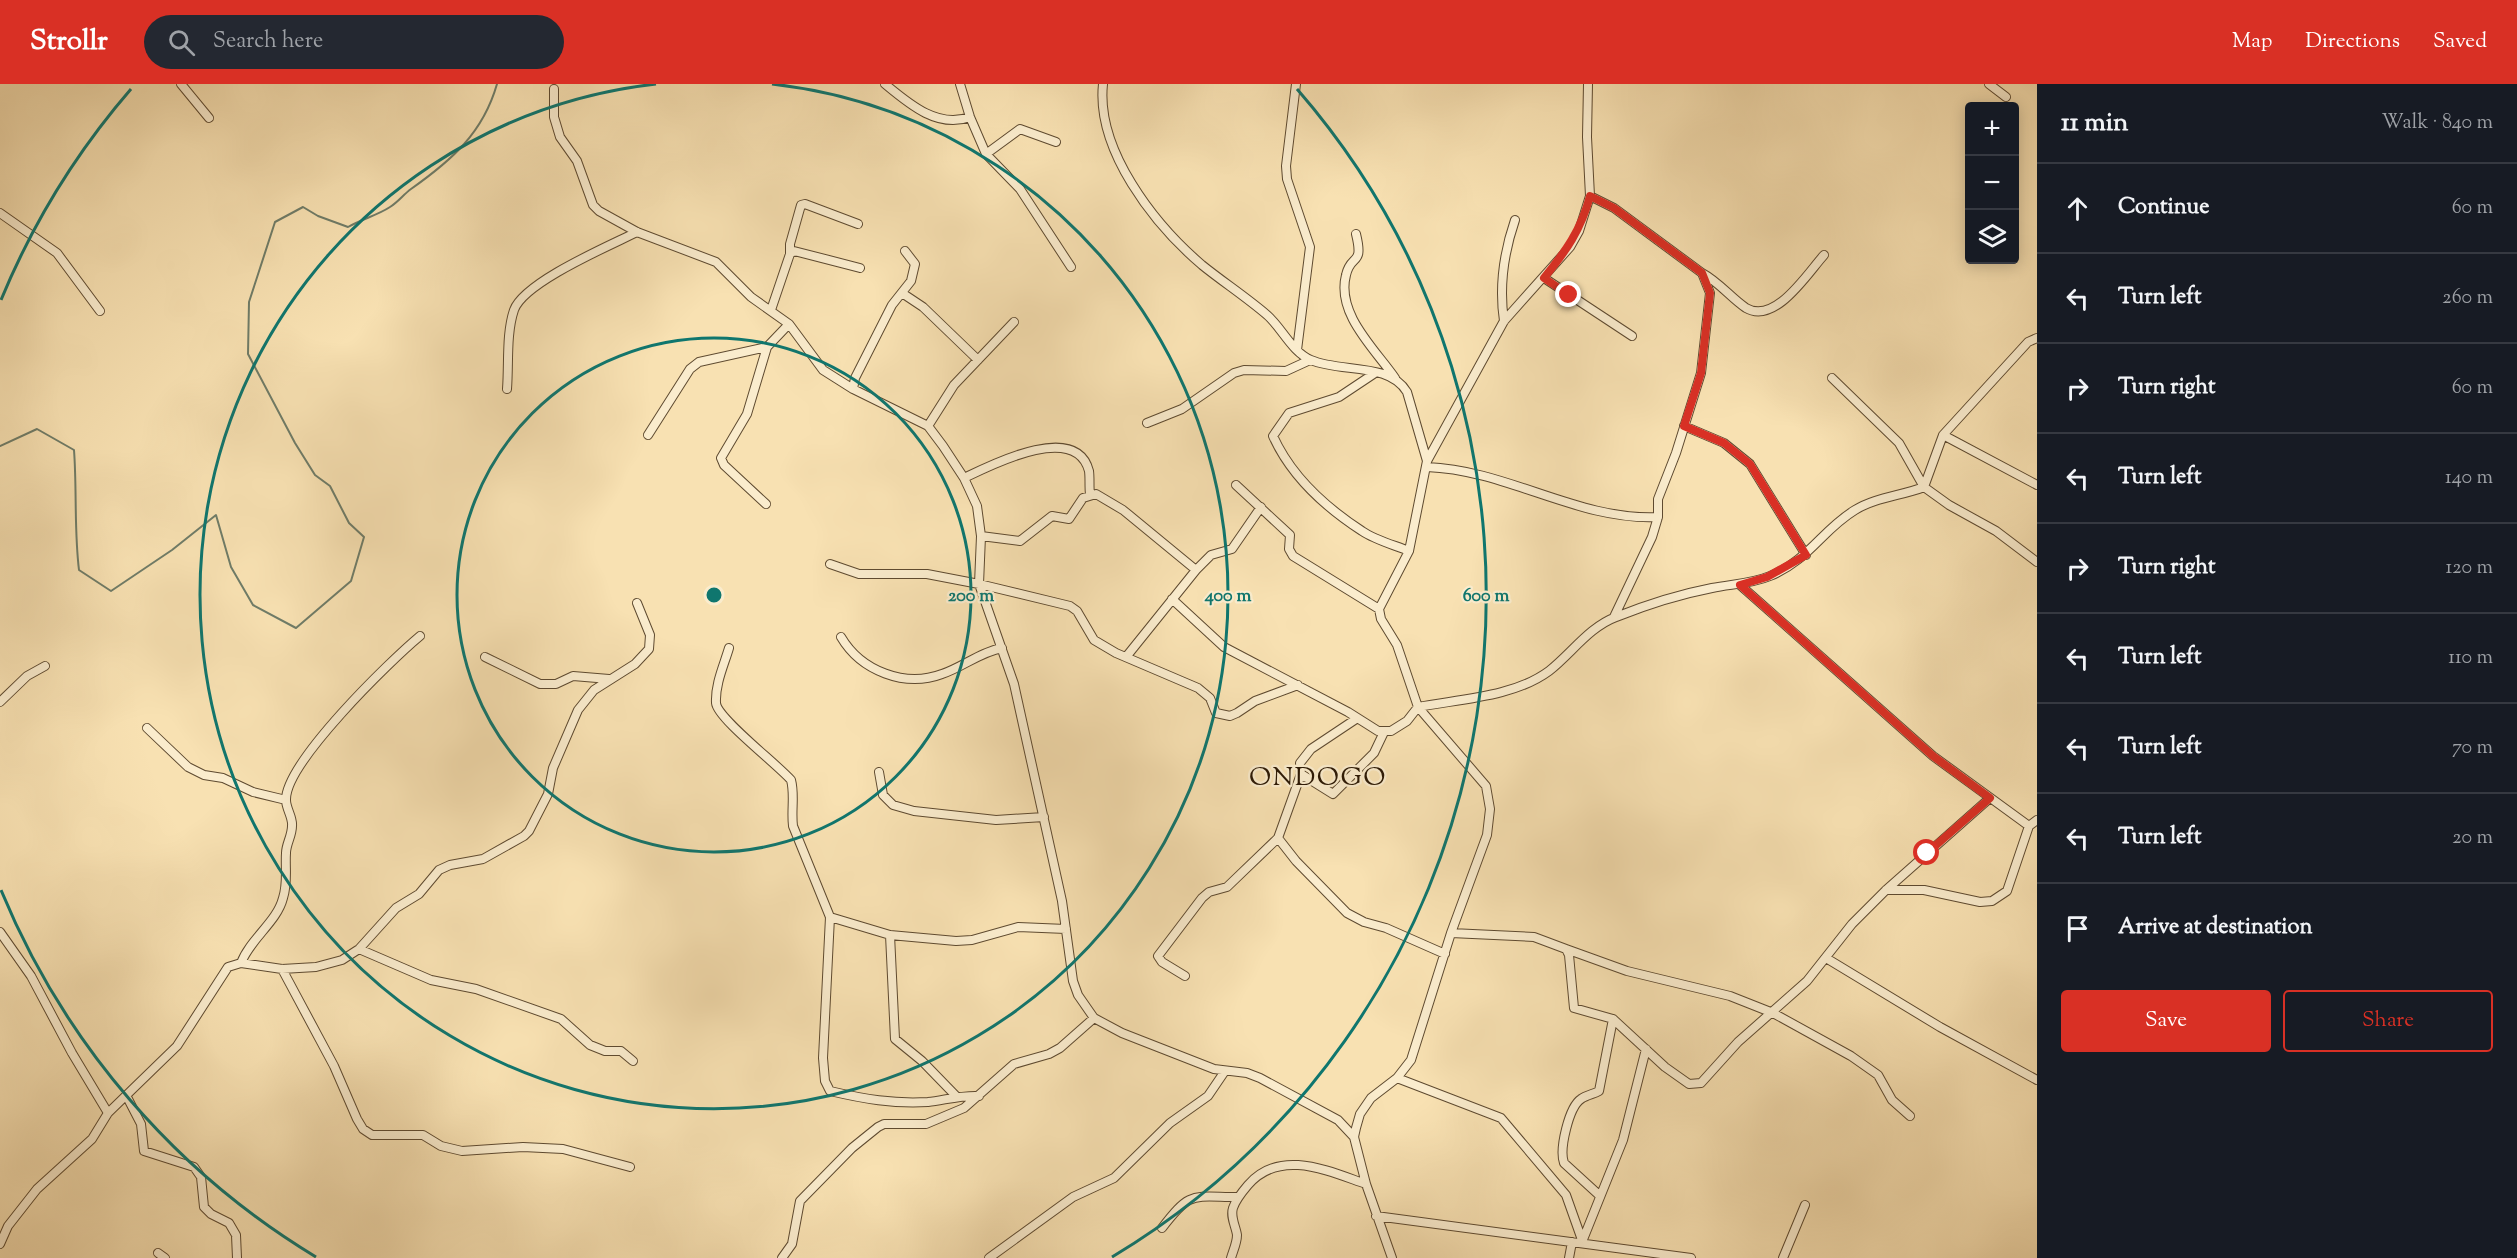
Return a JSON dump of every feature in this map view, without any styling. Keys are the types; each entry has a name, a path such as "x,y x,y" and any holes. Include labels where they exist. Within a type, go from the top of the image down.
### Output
{"street":[{"path":"181,84 209,118"},
{"path":"885,84 916,107 939,120 956,122 970,117"},
{"path":"960,84 970,117 986,153 1020,189 1071,267"},
{"path":"1103,84 1102,113 1107,134 1117,156 1150,208 1175,239 1202,264 1269,317 1297,350 1310,360 1395,378"},
{"path":"1296,84 1286,166 1287,179 1310,247 1297,350"},
{"path":"1354,1137 1360,1114 1371,1098 1397,1078 1411,1060 1450,933 1487,835 1490,809 1485,786 1418,707 1397,645 1381,619 1379,609 1409,551 1427,464 1504,321 1544,278 1575,239 1590,196 1587,136 1588,84"},
{"path":"1990,84 2006,97"},
{"path":"554,89 554,117 560,137 577,161 593,205 637,232 716,262 751,297 789,324 816,362 853,389 928,426 964,477 977,506 981,536 979,584 1014,684 1044,817 1066,929 1073,981 1078,995 1094,1018 1122,1033 1182,1058 1225,1071 1260,1078 1338,1120 1354,1137 1376,1216 1392,1258"},
{"path":"986,153 1020,129 1056,142"},
{"path":"1590,196 1614,208 1747,308 1758,313 1768,312 1785,299 1824,255"},
{"path":"771,310 790,254 790,244 801,206 805,204 858,224"},
{"path":"0,213 57,254 100,311"},
{"path":"1504,321 1502,301 1506,247 1515,220"},
{"path":"507,388 511,324 515,308 523,296 538,283 637,232"},
{"path":"1356,234 1359,259 1346,274 1346,297 1352,320 1407,392 1427,464"},
{"path":"790,254 799,251 860,268"},
{"path":"853,389 855,378 914,273 913,258 905,251"},
{"path":"1614,617 1643,560 1658,517 1658,499 1676,453 1701,373 1710,293 1702,273"},
{"path":"1544,278 1632,336"},
{"path":"902,292 923,307 978,360"},
{"path":"928,426 954,385 1014,322"},
{"path":"766,504 724,465 721,458 747,414 767,347 789,324"},
{"path":"1172,599 1224,646 1356,719 1384,732 1391,731 1407,721 1418,707 1524,685 1548,671 1595,629 1614,617 1712,588 1740,585 1767,577 1806,555 1856,509 1875,500 1909,493 1924,487 1943,435 2037,331"},
{"path":"2028,342 2037,338"},
{"path":"648,435 690,369 699,362 767,347"},
{"path":"1147,423 1182,409 1234,373 1244,370 1286,371 1310,360"},
{"path":"1375,373 1340,397 1289,414 1274,436 1284,461 1320,498 1362,531 1409,551"},
{"path":"1832,378 1899,443 1924,487 1949,505 1996,531 2037,562"},
{"path":"1684,426 1724,443 1750,464 1806,555"},
{"path":"1943,435 2037,485"},
{"path":"964,477 1025,453 1057,446 1067,448 1085,463 1089,471 1090,494"},
{"path":"1427,464 1482,473 1588,509 1612,514 1658,517"},
{"path":"1236,485 1290,535 1289,549 1293,556 1379,609"},
{"path":"981,536 1020,541 1053,516 1069,519 1083,498 1090,494 1104,497 1123,510 1196,570"},
{"path":"1126,657 1196,570 1212,555 1232,549 1261,507"},
{"path":"830,564 859,574 927,574 1070,606 1077,611 1094,639 1126,657 1198,688 1210,698 1216,713 1222,716 1237,714 1255,701 1298,685"},
{"path":"1740,585 1933,756 2029,826"},
{"path":"0,1244 8,1226 37,1189 92,1139 108,1113 177,1046 228,967 241,963 282,969 329,964 359,949 396,908 419,894 439,870 450,865 483,859 529,831 548,794 553,768 578,710 594,690 635,664 649,649 650,635 637,603"},
{"path":"241,963 249,946 283,900 287,869 285,851 293,824 285,800 289,784 305,757 358,692 420,636"},
{"path":"841,637 850,652 877,671 911,679 943,674 972,661 985,651 1002,648"},
{"path":"729,648 717,688 716,705 726,719 791,780 794,792 791,811 793,826 830,917 822,1058 825,1081 830,1091 872,1102 893,1103 979,1096"},
{"path":"485,657 528,680 548,686 573,676 609,679"},
{"path":"0,702 27,676 45,666"},
{"path":"1185,976 1162,962 1158,956 1209,892 1227,887 1278,838 1301,774 1300,763 1311,749 1356,719"},
{"path":"147,728 188,767 204,775 223,778 253,792 285,800"},
{"path":"1301,774 1334,794 1374,753 1384,732"},
{"path":"879,772 883,795 893,805 914,811 996,820 1044,817"},
{"path":"1566,949 1569,956 1574,1008 1613,1019 1665,1067 1689,1084 1701,1083 1738,1042 1808,981 1852,924 1886,890 1990,798"},
{"path":"1886,890 1924,890 1980,902 1992,901 2007,891 2029,826 2037,820"},
{"path":"1278,838 1296,861 1347,913 1445,954"},
{"path":"830,917 890,935 956,941 972,940 1018,927 1066,929"},
{"path":"0,932 32,976 72,1053 108,1113"},
{"path":"1450,933 1534,937 1627,971 1730,996 1773,1013 1851,1056 1878,1075 1892,1100 1910,1116"},
{"path":"890,935 895,1040 922,1061 957,1097"},
{"path":"359,949 431,980 476,989 561,1019 590,1045 605,1051 621,1051 633,1061"},
{"path":"1827,958 1940,1027 2037,1080"},
{"path":"282,969 334,1066 357,1119 363,1129 372,1135 423,1135 441,1146 462,1151 523,1147 563,1149 630,1167"},
{"path":"782,1258 792,1244 800,1201 852,1148 884,1124 926,1124 964,1108 1014,1064 1054,1051 1094,1018"},
{"path":"1599,1195 1564,1163 1562,1148 1572,1112 1580,1099 1599,1091 1613,1019"},
{"path":"1569,1258 1579,1241 1623,1140 1646,1049"},
{"path":"988,1258 1073,1197 1114,1178 1170,1123 1208,1096 1225,1071"},
{"path":"1397,1078 1501,1118 1566,1194 1579,1241"},
{"path":"127,1097 141,1125 144,1151 194,1167 201,1177 204,1207 211,1214 229,1223 236,1235 237,1258"},
{"path":"1231,1258 1237,1237 1232,1211 1238,1197 1255,1178 1274,1168 1294,1164 1318,1167 1366,1184"},
{"path":"1162,1228 1180,1204 1187,1200 1238,1197"},
{"path":"1783,1258 1805,1205"},
{"path":"1376,1216 1472,1230 1498,1231 1535,1239 1579,1241 1635,1253 1691,1258"}],"waterway":[{"path":"0,446 37,429 74,450 79,570 111,591 172,550 216,515 231,567 253,605 296,628 351,581 364,537 349,523 330,486 315,475 295,443 248,354 249,302 275,222 303,207 318,216 348,227 390,207 453,156 464,144 483,117 497,84"}],"district":[{"name":"ONDOGO","path":"1318,778"}],"route":[{"path":"1569,295 1544,278 1570,247 1579,231 1590,196 1614,208 1702,273 1710,293 1705,324 1706,344 1701,373 1684,426 1724,443 1750,464 1806,555 1789,567 1767,577 1740,585 1933,756 1990,798 1927,853"}]}
